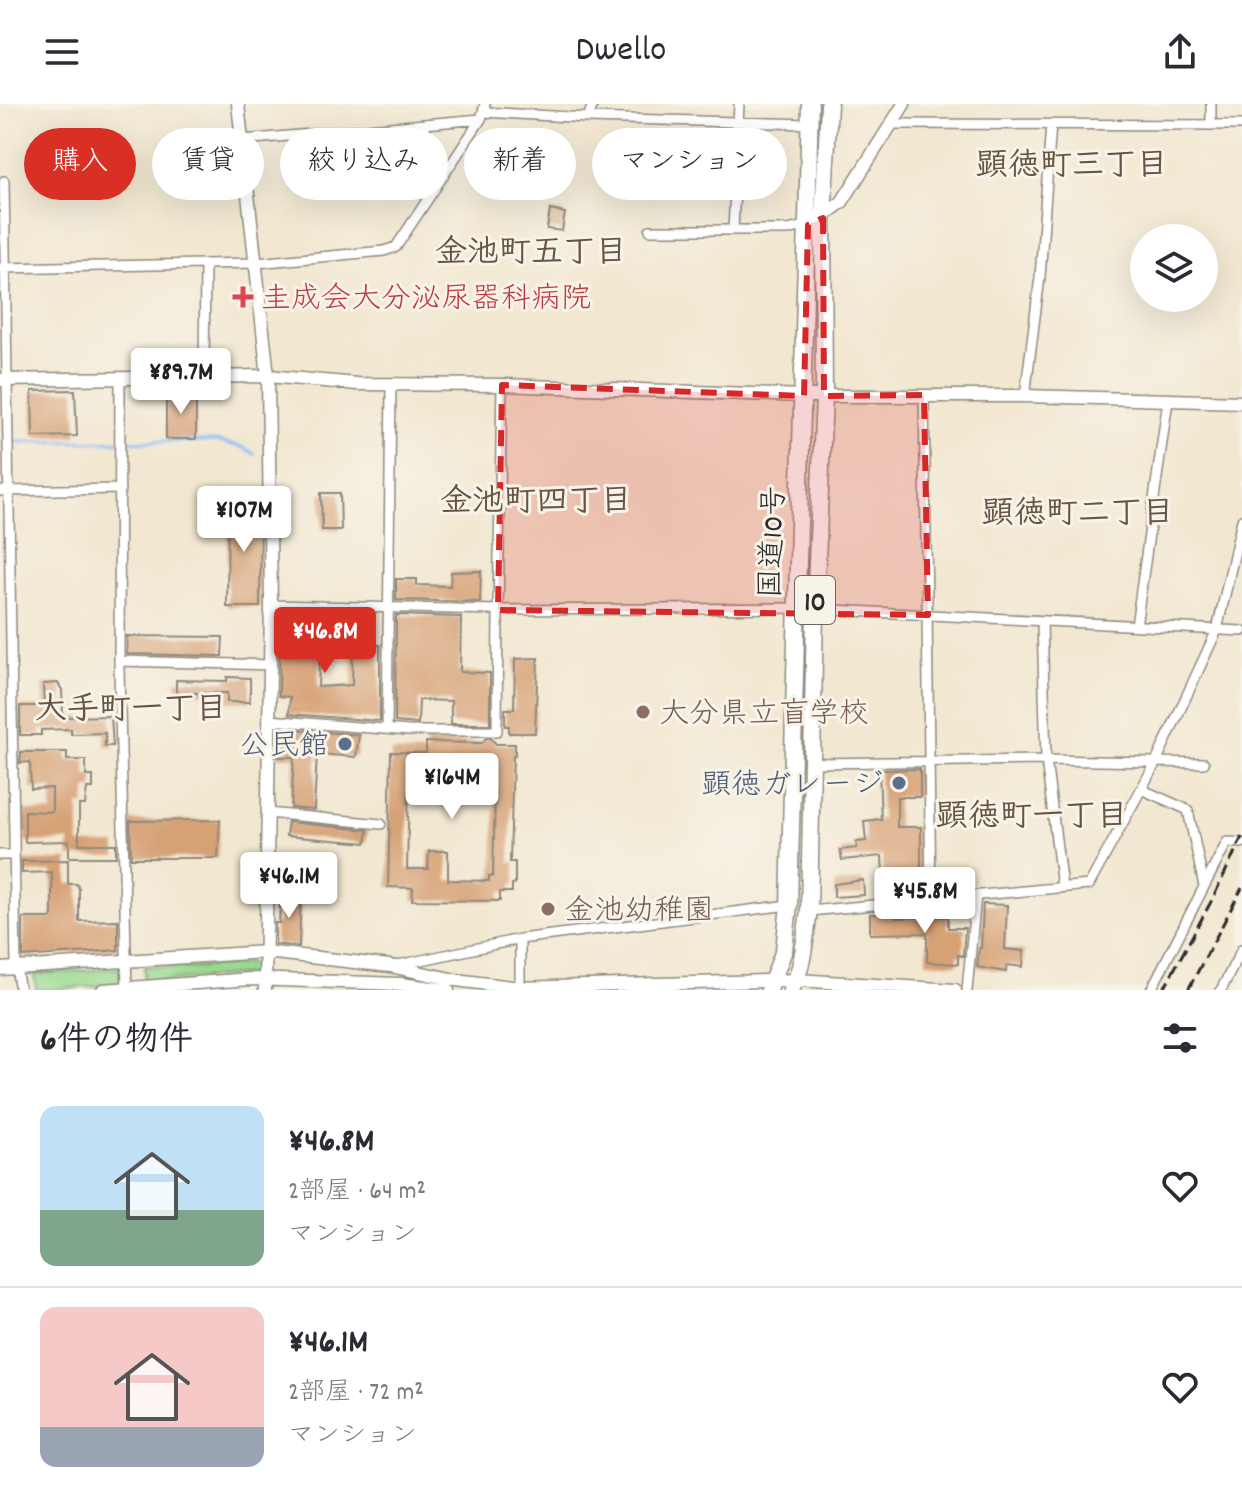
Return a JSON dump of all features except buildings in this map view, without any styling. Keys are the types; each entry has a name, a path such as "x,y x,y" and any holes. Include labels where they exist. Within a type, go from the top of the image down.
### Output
{"highway":[{"name":"国道10号","path":"794,985 809,911 815,610 824,396 810,104"},
{"name":"国道10号","path":"771,985 784,950 789,905 804,396 816,221 829,104"}],"street":[{"path":"238,104 241,128"},
{"path":"588,118 593,104"},
{"path":"733,230 739,104"},
{"path":"650,230 788,230 816,221 842,202 904,104"},
{"path":"1211,104 1211,125"},
{"path":"264,137 483,112 810,124"},
{"path":"3,268 256,263 384,251 396,247 483,112"},
{"path":"892,124 1242,125"},
{"path":"1025,396 1040,277 1051,124"},
{"path":"4,181 6,670 16,968 20,990"},
{"path":"249,200 268,376 271,605 265,985"},
{"path":"204,377 205,264"},
{"path":"3,380 268,376 391,385 502,385 804,396 1025,396 1242,402"},
{"path":"120,378 119,661 127,989"},
{"path":"387,729 391,385"},
{"path":"269,720 387,729 497,731 502,385"},
{"path":"924,395 931,899"},
{"path":"1136,626 1168,400"},
{"path":"4,491 120,489"},
{"path":"809,911 1089,885 1156,762 1217,630 1242,520"},
{"path":"271,605 498,610 796,608 1242,631"},
{"path":"1042,621 1046,760 1062,887"},
{"path":"119,661 270,665"},
{"path":"811,763 1046,760 1204,763"},
{"path":"1141,789 1188,810 1204,886"},
{"path":"268,813 381,824"},
{"path":"1151,990 1227,842 1242,843"},
{"path":"0,855 14,855"},
{"path":"967,990 976,895"},
{"path":"390,966 520,939 789,905"},
{"path":"520,939 520,989"},
{"path":"1221,990 1242,949"},
{"path":"0,969 265,952 390,966 520,989"},
{"path":"103,990 265,985 448,990"},
{"path":"504,990 771,985 955,990"}],"highlighted area":[{"path":"823,218 824,396 924,395 928,615 498,610 502,385 804,396 808,225"}],"green space":[{"path":"254,963 254,974 144,983 144,966 187,968"},
{"path":"120,968 121,985 36,990 34,974"}],"waterway":[{"path":"0,442 215,441 242,447 255,454"}],"railway":[{"path":"1163,990 1242,837"},
{"path":"1188,990 1242,888"}],"place":[{"name":"圭成会大分泌尿器科病院","path":"243,297"},
{"name":"大分県立盲学校","path":"643,712"},
{"name":"公民館","path":"345,744"},
{"name":"顕徳ガレージ","path":"899,783"},
{"name":"金池幼稚園","path":"548,909"}],"district":[{"name":"顕徳町三丁目","path":"1072,163"},
{"name":"金池町五丁目","path":"531,250"},
{"name":"金池町四丁目","path":"536,499"},
{"name":"顕徳町二丁目","path":"1078,511"},
{"name":"大手町一丁目","path":"131,707"},
{"name":"顕徳町一丁目","path":"1032,814"}]}
